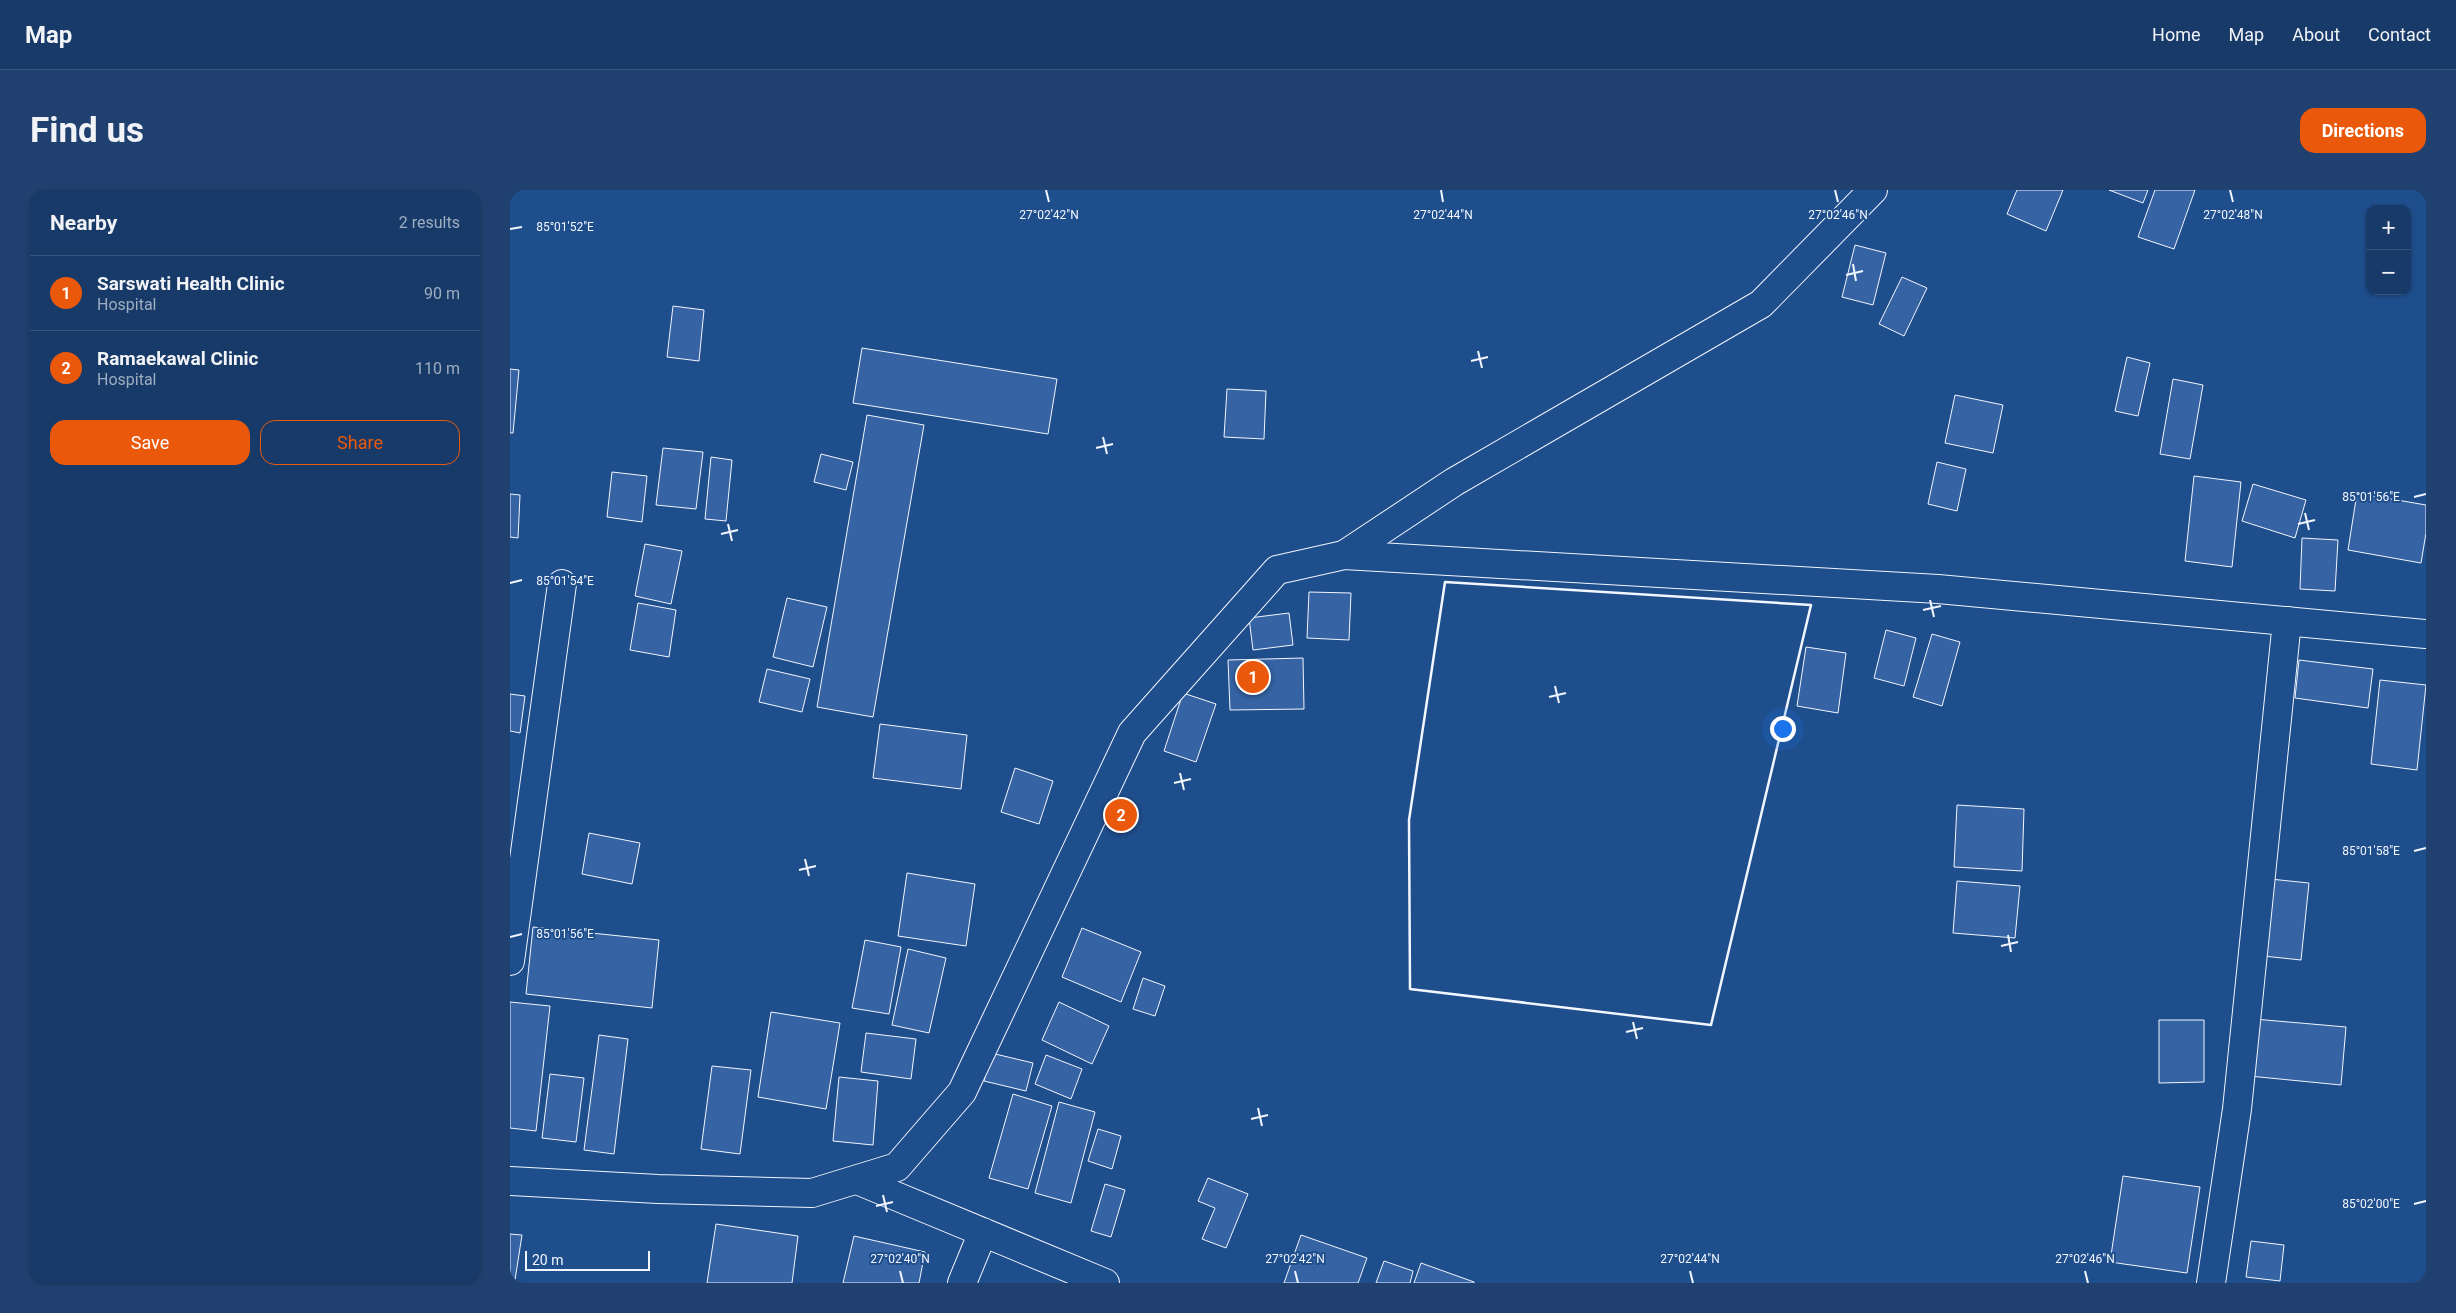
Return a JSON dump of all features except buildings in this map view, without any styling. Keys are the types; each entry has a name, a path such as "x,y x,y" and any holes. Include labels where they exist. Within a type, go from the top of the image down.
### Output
{"street":[{"path":"1344,555 1454,482 1761,304 1873,190"},
{"path":"510,1181 658,1189 812,1193 897,1167 962,1092 1132,733 1277,570 1344,555 1938,590 2426,634"},
{"path":"510,961 562,584"},
{"path":"2212,1283 2237,1108 2288,622"},
{"path":"857,1180 1105,1283"},
{"path":"962,1283 983,1232"}],"wall":[{"path":"1445,582 1811,605 1711,1025 1410,989 1409,820 1445,582"}],"place":[{"name":"Sarswati Health Clinic","path":"1253,677"},
{"name":"Ramaekawal Clinic","path":"1121,815"}]}
